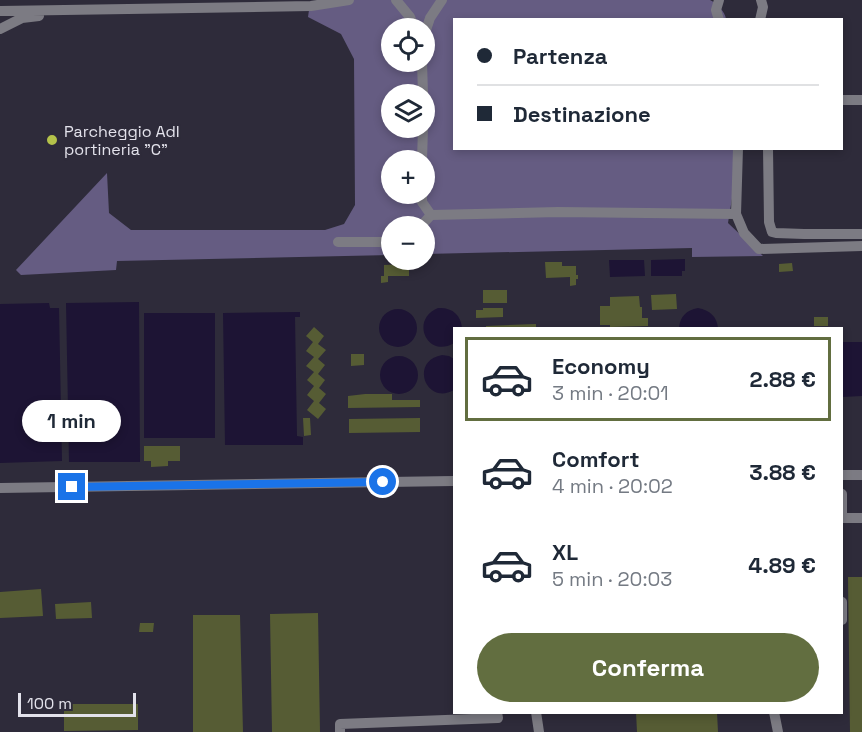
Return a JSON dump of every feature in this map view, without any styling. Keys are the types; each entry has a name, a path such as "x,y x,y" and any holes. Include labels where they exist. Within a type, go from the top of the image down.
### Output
{"street":[{"path":"0,11 311,6 349,0"},
{"path":"396,0 410,18"},
{"path":"430,18 442,0"},
{"path":"716,1 718,18"},
{"path":"761,18 765,2"},
{"path":"0,29 22,18 101,9"},
{"path":"843,100 862,100"},
{"path":"738,150 736,214 744,233 759,249 862,246"},
{"path":"768,150 769,222 772,232 862,234"},
{"path":"423,204 431,215 558,212 736,214"},
{"path":"338,242 381,242"},
{"path":"843,475 862,475"},
{"path":"0,488 453,481"},
{"path":"843,513 862,518"},
{"path":"340,732 340,724 498,718 497,714"},
{"path":"536,714 538,732"},
{"path":"774,714 778,732"}],"shaded area":[{"path":"353,0 713,1 726,18 453,18 453,150 736,150 736,174 728,223 763,256 692,257 692,248 435,254 435,216 381,216 381,255 117,261 116,270 21,275 16,270 107,173 109,213 131,230 325,230 344,224 355,205 354,59 341,34 308,17 309,10"},
{"path":"685,259 685,271 682,271 682,276 651,276 651,260"},
{"path":"609,260 644,260 645,276 610,277"},
{"path":"139,302 140,462 69,462 66,303"},
{"path":"49,303 50,308 59,308 62,461 0,463 0,304"},
{"path":"438,308 443,308 451,310 458,316 462,327 453,327 453,343 445,347 436,346 425,336 423,329 429,314"},
{"path":"698,308 706,310 712,315 718,327 679,327 684,315"},
{"path":"398,309 412,314 417,328 412,342 398,347 384,342 379,328 384,314"},
{"path":"300,312 300,317 295,317 297,436 303,437 303,445 225,445 223,313"},
{"path":"144,313 215,313 215,438 144,438"},
{"path":"843,342 862,342 862,396 843,397"},
{"path":"442,355 453,358 453,390 444,393 429,388 424,373 426,365 432,359"},
{"path":"399,356 413,361 418,375 413,389 399,394 385,389 380,375 385,361"}],"building":[{"path":"545,262 562,262 562,266 576,266 578,279 576,279 576,285 570,286 570,277 546,278"},
{"path":"792,263 793,271 779,272 779,264"},
{"path":"384,270 409,270 409,276 388,276 388,282 381,283 381,276 384,276"},
{"path":"483,290 507,290 507,303 483,303"},
{"path":"676,294 677,309 652,310 651,295"},
{"path":"639,296 642,318 648,318 648,326 600,325 600,306 610,306 610,297"},
{"path":"483,308 503,308 503,317 476,318 476,310 483,310"},
{"path":"814,317 828,317 828,326 814,326"},
{"path":"536,324 536,327 486,326"},
{"path":"314,327 324,336 318,344 326,350 318,359 325,365 318,374 325,380 319,388 326,394 319,403 326,409 318,419 307,410 314,401 307,395 314,386 307,380 314,372 306,366 314,357 306,351 313,342 306,336"},
{"path":"351,354 364,354 364,365 351,366"},
{"path":"392,394 392,400 420,400 420,407 348,408 348,396"},
{"path":"303,418 310,418 311,435 304,436"},
{"path":"420,418 420,432 349,433 349,419"},
{"path":"144,446 180,446 180,461 168,461 168,466 151,467 151,461 144,461"},
{"path":"848,577 862,577 862,732 850,732"},
{"path":"41,589 43,616 0,618 0,592"},
{"path":"91,602 92,618 56,619 55,604"},
{"path":"318,613 320,732 272,732 270,614"},
{"path":"193,615 240,615 243,732 193,732"},
{"path":"140,623 154,623 153,632 139,632"},
{"path":"64,704 138,704 138,730 64,731"},
{"path":"636,714 717,714 718,732 637,732"}],"place":[{"name":"Parcheggio AdI portineria \"C\"","path":"52,140"}],"route":[{"path":"72,487 383,482"}]}
